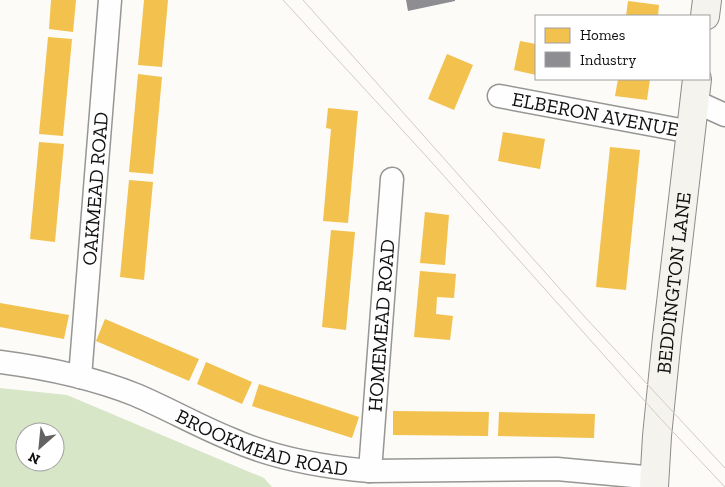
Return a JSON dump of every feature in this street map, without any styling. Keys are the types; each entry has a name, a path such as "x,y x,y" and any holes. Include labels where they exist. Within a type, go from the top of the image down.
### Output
{"main road":[{"path":"705,15 707,0"},
{"name":"BEDDINGTON LANE","path":"655,482 657,436 667,337 696,90"}],"street":[{"name":"OAKMEAD ROAD","path":"80,377 110,0"},
{"path":"696,90 725,115"},
{"name":"ELBERON AVENUE","path":"499,96 691,132"},
{"name":"HOMEMEAD ROAD","path":"370,471 392,179"},
{"name":"BROOKMEAD ROAD","path":"0,362 80,377 135,394 233,441 298,461 342,469 370,471 557,469 655,482"}],"green space":[{"path":"0,388 67,395 264,478 272,487 0,487"}],"building: Homes":[{"path":"51,0 76,0 73,32 49,29"},
{"path":"144,0 168,0 162,67 138,65"},
{"path":"628,1 659,5 658,15 626,15"},
{"path":"48,37 72,39 63,136 39,134"},
{"path":"520,41 535,44 535,75 514,70"},
{"path":"447,54 473,65 454,110 428,99"},
{"path":"138,74 162,77 153,174 129,172"},
{"path":"618,80 650,80 647,100 615,96"},
{"path":"328,108 358,111 348,223 323,221 331,129 326,128"},
{"path":"503,132 545,139 540,169 498,161"},
{"path":"39,142 64,144 55,242 30,239"},
{"path":"610,147 640,150 626,290 596,287"},
{"path":"129,180 153,182 144,280 120,277"},
{"path":"425,212 449,215 445,265 420,263"},
{"path":"331,230 355,232 346,330 322,327"},
{"path":"420,271 456,274 454,298 437,297 436,314 453,316 450,340 414,337"},
{"path":"0,303 69,315 64,339 0,327"},
{"path":"105,319 199,359 189,381 96,341"},
{"path":"206,362 252,382 242,404 197,384"},
{"path":"259,384 359,417 352,438 252,406"},
{"path":"393,411 489,412 488,436 393,435"},
{"path":"499,412 595,414 594,438 498,436"}],"building: Industry":[{"path":"406,0 455,0 455,1 408,11"}],"tram line":[{"path":"283,0 427,157 659,417 725,487"},
{"path":"303,0 584,316 725,468"}]}
